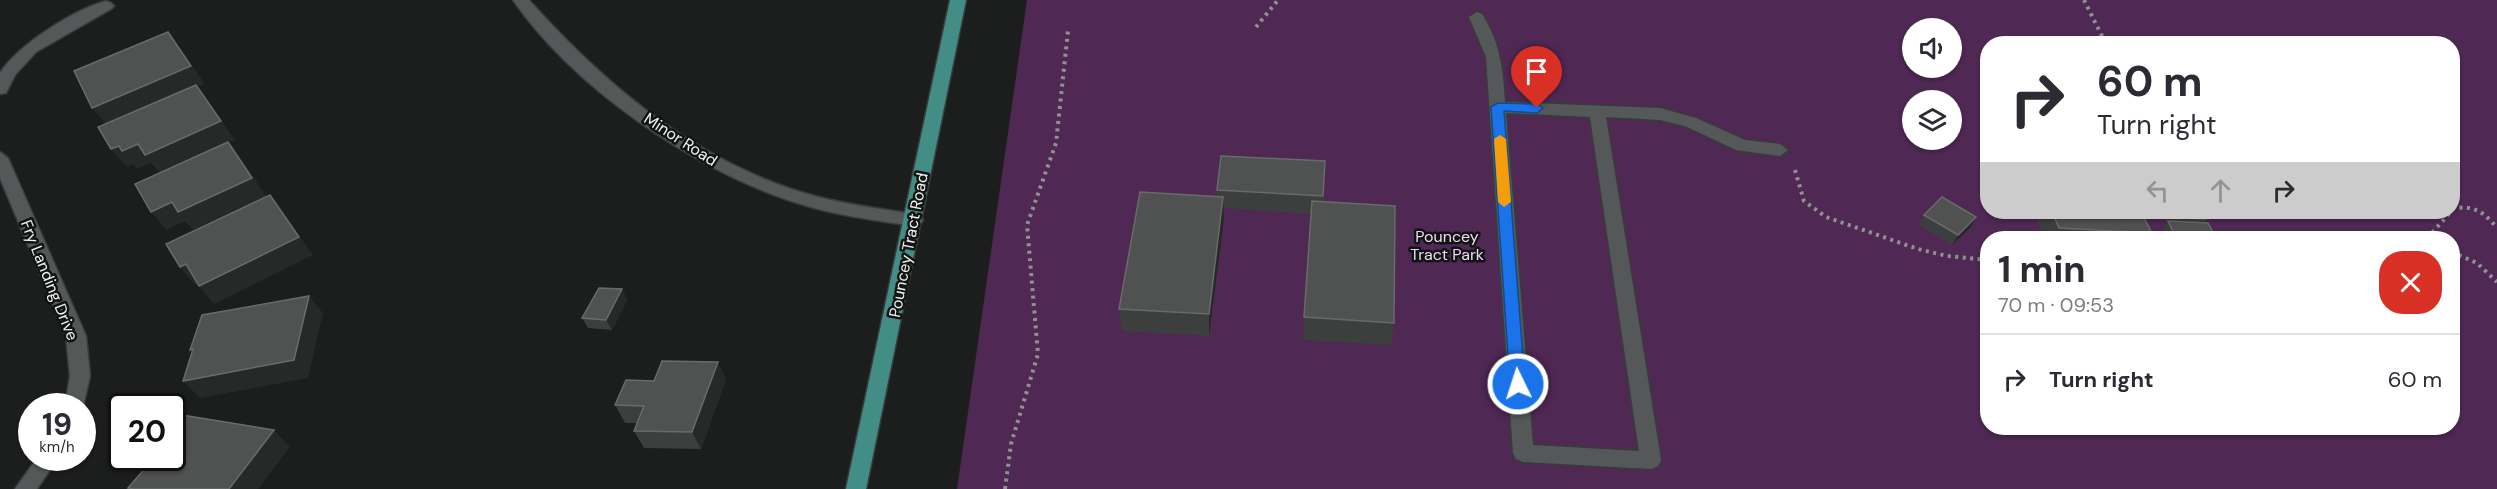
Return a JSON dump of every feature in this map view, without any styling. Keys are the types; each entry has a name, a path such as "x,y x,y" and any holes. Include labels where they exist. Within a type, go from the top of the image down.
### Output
{"main road":[{"name":"Pouncey Tract Road","path":"856,489 914,220 958,0"}],"street":[{"name":"Minor Road","path":"521,0 600,82 701,155 765,186 804,199 847,210 914,220"},
{"path":"0,89 6,74 25,50 106,6"},
{"path":"1477,17 1492,46 1523,453 1651,460 1597,110"},
{"path":"1498,107 1597,110 1676,117 1742,146 1786,156"},
{"name":"Fry Landing Drive","path":"0,158 76,336 80,376 77,393"},
{"path":"25,489 38,471"}],"path":[{"path":"1256,27 1278,0"},
{"path":"2084,0 2102,36"},
{"path":"1005,489 1011,444 1038,354 1027,225 1056,143 1068,31"},
{"path":"1786,156 1804,201 1826,217 1927,251 1947,256 1980,259"},
{"path":"2460,207 2467,205 2483,210 2497,228"},
{"path":"2433,231 2444,219"},
{"path":"2460,254 2491,273 2497,282"}],"green space":[{"name":"Pouncey Tract Park","path":"1027,0 2497,0 2497,489 957,489"}],"building":[{"path":"168,32 191,66 92,108 74,71"},
{"path":"196,85 221,121 145,155 138,144 122,151 119,146 111,149 98,127"},
{"path":"228,142 252,178 178,212 172,202 151,212 135,184"},
{"path":"1221,156 1325,161 1323,196 1217,190"},
{"path":"1140,192 1223,197 1209,314 1119,309"},
{"path":"270,195 299,237 199,286 186,264 180,267 166,244"},
{"path":"1942,197 1976,217 1958,235 1924,215"},
{"path":"1312,201 1395,206 1394,323 1304,317"},
{"path":"2055,219 2145,219 2151,231 2115,231 2059,228"},
{"path":"2168,221 2208,223 2212,231 2173,231"},
{"path":"599,288 622,289 606,320 582,318"},
{"path":"309,296 294,360 183,381 193,349 190,350 202,315"},
{"path":"662,361 718,362 692,432 634,431 644,406 615,405 626,380 654,381"},
{"path":"186,416 274,430 229,489 128,488 143,471 186,471"}],"slow traffic":[{"path":"1500,139 1504,202"}],"route":[{"path":"1518,384 1498,107 1537,108"}]}
